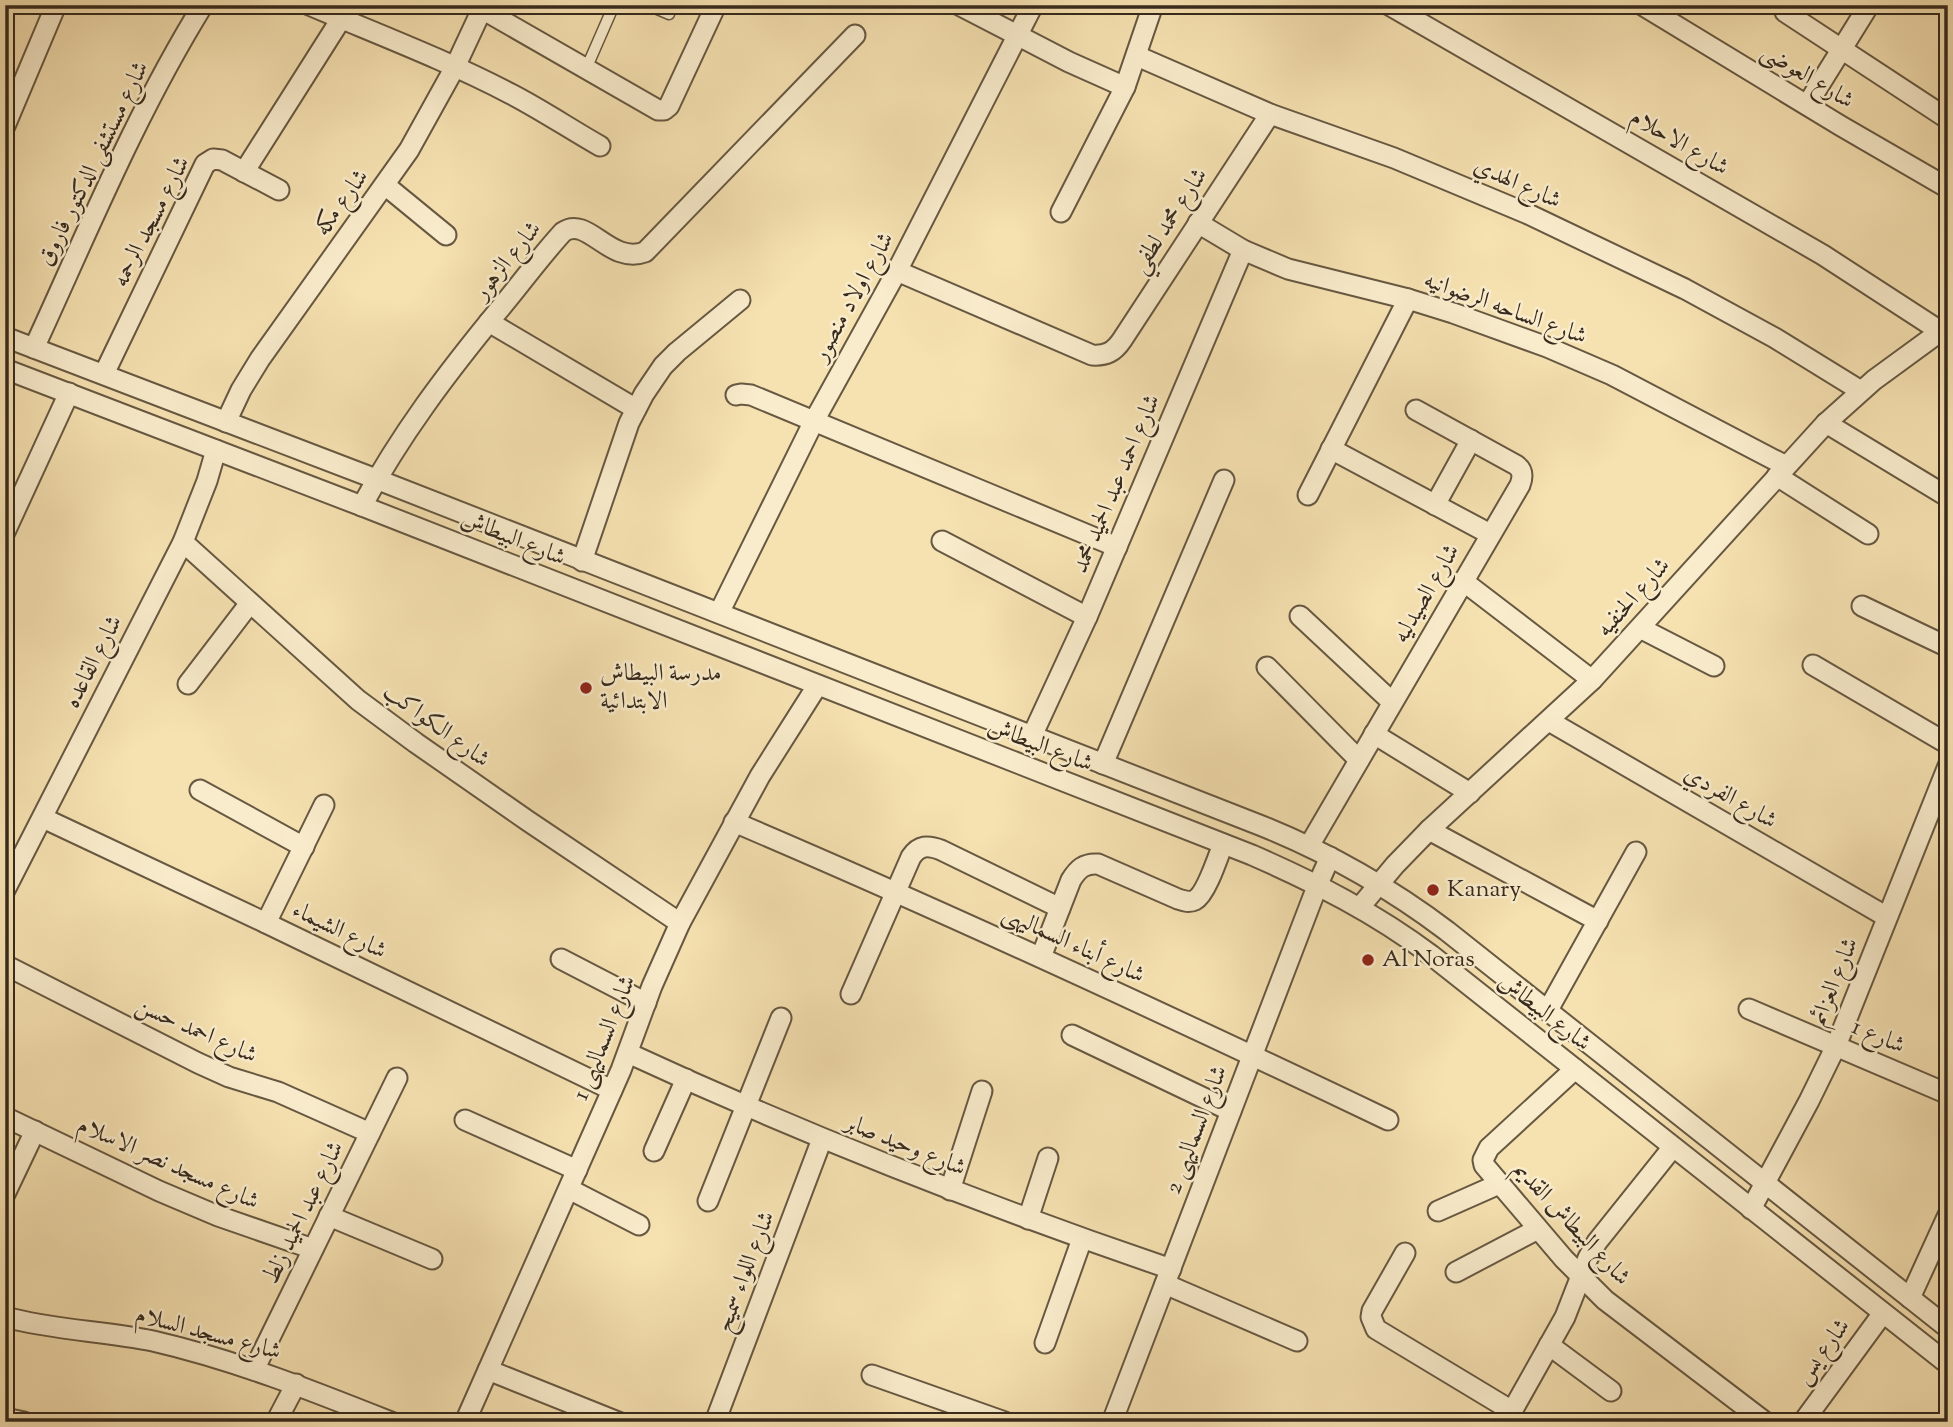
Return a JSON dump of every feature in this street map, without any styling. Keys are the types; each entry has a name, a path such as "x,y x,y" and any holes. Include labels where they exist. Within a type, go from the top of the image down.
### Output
{"street":[{"path":"5,126 56,5"},
{"name":"شارع مستشفى الدكتور فاروق","path":"34,348 139,121 173,55 203,5"},
{"path":"309,5 455,67 543,110 600,146"},
{"path":"483,7 660,110 669,106 716,5"},
{"path":"959,5 1017,37 1125,87"},
{"name":"شارع اولاد منصور","path":"719,613 814,421 897,271 1033,5"},
{"path":"1061,212 1125,87 1153,5"},
{"name":"شارع الاحلام","path":"1389,5 1803,243 1944,328"},
{"name":"شارع العوضى","path":"1642,5 1948,188"},
{"path":"1807,105 1869,5"},
{"name":"شارع مكه","path":"226,422 260,359 385,185 428,120 483,7"},
{"path":"1785,12 1948,119"},
{"path":"244,172 341,19"},
{"name":"شارع الزهور","path":"362,506 418,413 566,229 579,228 620,253 628,255 636,255 652,246 855,35"},
{"name":"شارع الهدي","path":"1137,56 1270,114 1394,158 1539,219 1685,289 1775,338 1861,391"},
{"name":"شارع محمد لطفي","path":"897,271 1091,355 1109,353 1117,348 1270,114"},
{"name":"شارع مسجد الرحمه","path":"104,374 205,164 217,159 279,190"},
{"path":"385,185 446,235"},
{"name":"شارع الساحه الرضوانيه","path":"1198,223 1243,250 1288,269 1453,313 1547,347 1612,375 1782,471 1868,534"},
{"name":"شارع احمد عبد الحميد محمد","path":"1032,736 1087,617 1243,250"},
{"path":"582,561 636,409 663,366 740,299"},
{"path":"1308,495 1408,299"},
{"path":"489,322 636,409"},
{"name":"شارع الحنفيه","path":"1360,907 1429,830 1592,680 1826,423 1861,391 1944,328"},
{"name":"شارع البيطاش","path":"5,337 376,479 1309,846 1379,884 1436,923 1948,1328"},
{"name":"شارع البيطاش","path":"5,369 362,506 1223,844 1318,884 1360,907 1431,955 1948,1364"},
{"path":"5,532 69,393"},
{"path":"736,395 746,394 814,421 1117,547"},
{"name":"شارع الصيدليه","path":"1309,846 1520,485 1522,474 1516,465 1416,410"},
{"path":"1826,423 1948,497"},
{"path":"1435,505 1471,440"},
{"path":"1331,449 1490,534"},
{"name":"شارع القاعده","path":"5,890 14,855 43,818 183,542 216,450"},
{"path":"1103,764 1224,480"},
{"path":"942,541 1087,617"},
{"name":"شارع الكواكب","path":"183,542 358,700 528,821 680,923"},
{"path":"1463,581 1592,680"},
{"path":"188,684 250,603"},
{"path":"1863,606 1948,647"},
{"path":"1300,616 1392,702"},
{"path":"1640,628 1714,666"},
{"path":"1813,666 1948,744"},
{"path":"1266,667 1359,760"},
{"name":"شارع السماليهى 1","path":"465,1422 628,1053 680,923 734,822 817,686"},
{"name":"شارع الفردي","path":"1549,721 1887,918"},
{"path":"997,756 1010,727"},
{"path":"1374,734 1470,793"},
{"name":"شارع العزائم","path":"1751,1209 1836,1046 1948,766"},
{"path":"200,790 304,847"},
{"path":"267,923 324,804"},
{"name":"شارع الشيماء","path":"43,818 612,1090"},
{"name":"شارع أبناء السماليهى","path":"734,822 1041,957 1388,1120"},
{"path":"1429,830 1598,921"},
{"path":"1041,957 1075,874 1084,865 1104,867 1183,901 1194,900 1202,892 1223,844"},
{"path":"851,994 895,891 914,854 921,848 931,846 1060,908"},
{"path":"1548,1010 1636,852"},
{"name":"شارع السماليهى 2","path":"1112,1422 1330,857"},
{"path":"561,959 646,1003"},
{"name":"شارع احمد حسن","path":"5,965 198,1063 229,1077 278,1092 370,1133"},
{"name":"شارع 1","path":"1749,1009 1948,1094"},
{"path":"708,1201 781,1018"},
{"path":"1072,1035 1231,1111"},
{"name":"شارع وحيد صابر","path":"628,1053 822,1139 1082,1239 1168,1277 1297,1341"},
{"name":"شارع البيطاش القديم","path":"1575,1069 1485,1154 1484,1166 1580,1276 1632,1322 1765,1422"},
{"name":"شارع عبد الحميد زلط","path":"254,1370 397,1078"},
{"path":"654,1151 686,1079"},
{"path":"950,1190 982,1091"},
{"name":"شارع مسجد نصر الاسلام","path":"5,1117 159,1191 218,1216 313,1249"},
{"path":"465,1120 577,1170"},
{"path":"5,1195 35,1131"},
{"name":"شارع اللواء سميح","path":"715,1422 822,1139"},
{"path":"1405,1253 1372,1311 1371,1317 1376,1329 1509,1417 1564,1317 1597,1242 1673,1147"},
{"path":"1028,1219 1048,1158"},
{"path":"1438,1211 1499,1184"},
{"path":"569,1189 639,1225"},
{"path":"1910,1298 1948,1215"},
{"path":"329,1216 432,1259"},
{"path":"1456,1272 1538,1229"},
{"path":"1045,1343 1082,1239"},
{"name":"شارع يس","path":"1803,1422 1883,1313"},
{"name":"شارع مسجد السلام","path":"5,1317 152,1341 296,1384 391,1422"},
{"path":"1549,1345 1611,1391"},
{"path":"488,1370 614,1421"},
{"path":"872,1375 1005,1422"},
{"path":"276,1422 296,1384"},
{"path":"5,1418 24,1422"}],"lane":[{"path":"586,69 614,5"},
{"path":"648,5 669,14"}],"place":[{"name":"مدرسة البيطاش الابتدائية","path":"586,688"},
{"name":"Kanary","path":"1433,890"},
{"name":"Al Noras","path":"1368,960"}]}
